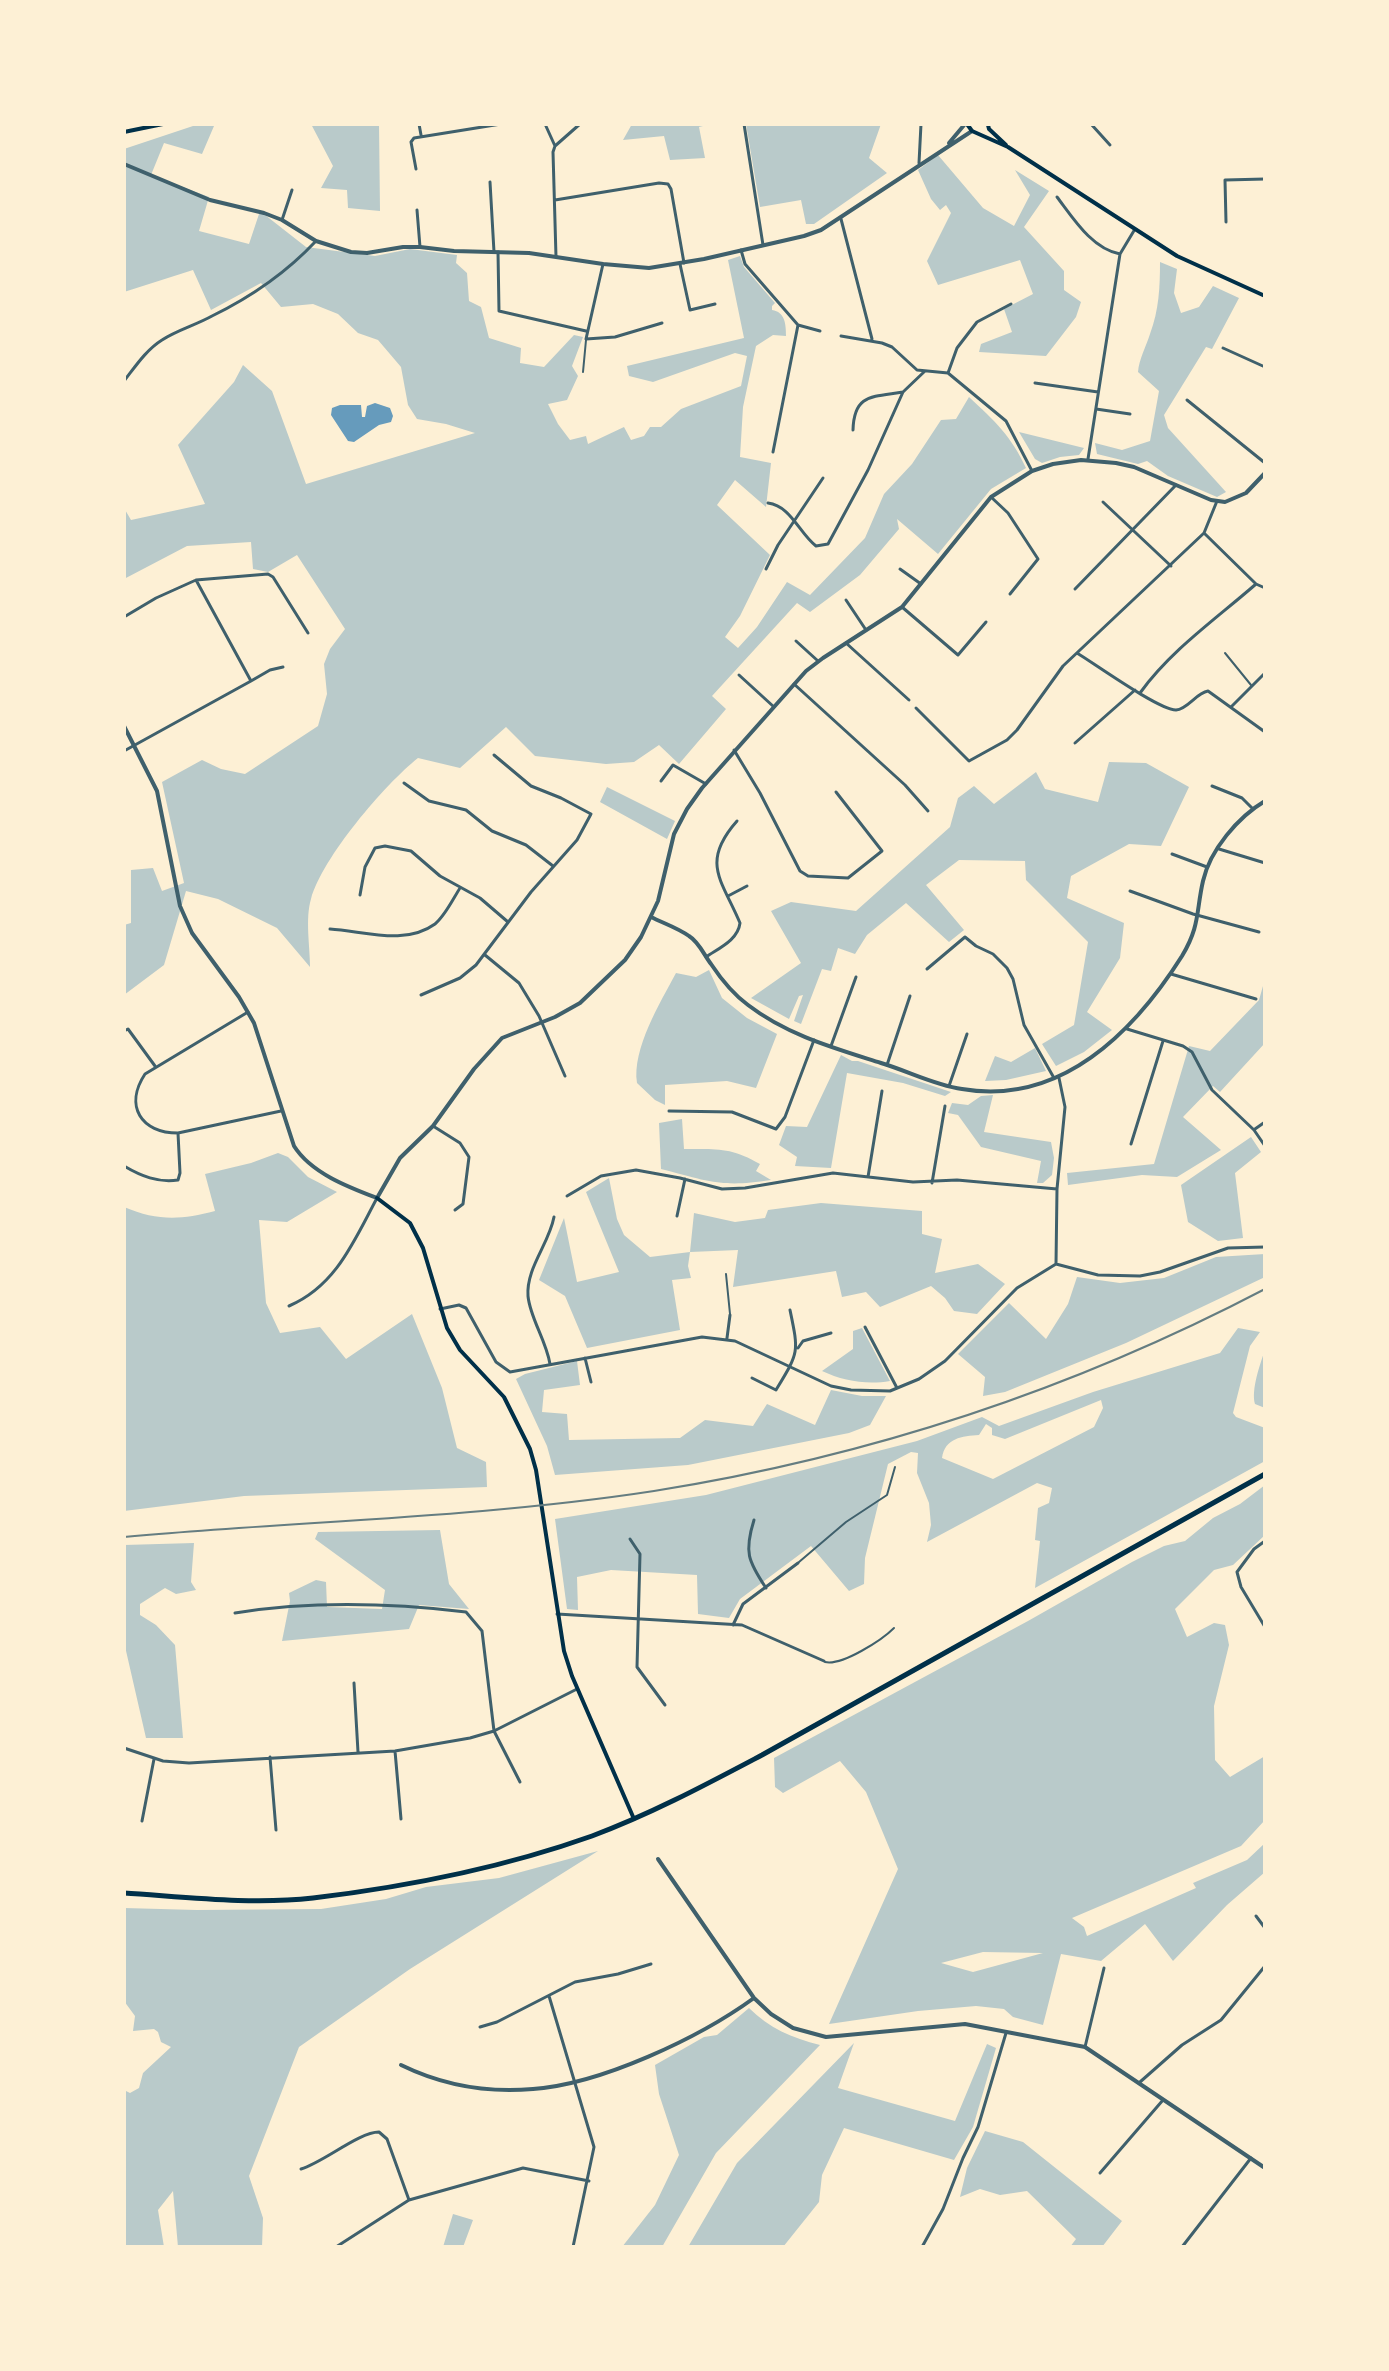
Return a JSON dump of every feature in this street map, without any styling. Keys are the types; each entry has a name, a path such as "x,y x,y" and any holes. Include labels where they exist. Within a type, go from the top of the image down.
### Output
{"main road":[{"path":"124,132 163,124"},
{"path":"966,124 972,131 1008,147 1177,256 1265,296"},
{"path":"979,132 988,124 989,129 1008,147"},
{"path":"377,1198 410,1223 423,1248 440,1309 460,1350 504,1397 530,1449 544,1516 564,1651 577,1689 634,1819"},
{"path":"124,1893 246,1900 311,1898 471,1870 550,1849 634,1819 762,1755 1265,1474"}],"street":[{"path":"419,124 421,135"},
{"path":"416,169 411,142 421,135 501,124"},
{"path":"545,124 555,146 556,257"},
{"path":"555,146 580,124"},
{"path":"744,124 763,245"},
{"path":"919,163 921,124"},
{"path":"948,145 966,124"},
{"path":"1091,124 1110,145"},
{"path":"124,164 210,200 282,220 316,241 338,249 367,253 420,247 556,257 649,268 804,236 841,219 919,163 972,131"},
{"path":"1226,222 1225,180 1265,179"},
{"path":"490,182 499,311 587,332"},
{"path":"555,200 668,184 690,310 715,304"},
{"path":"282,220 292,190"},
{"path":"1057,197 1096,242 1120,254"},
{"path":"417,210 420,247"},
{"path":"841,219 872,339"},
{"path":"1088,460 1120,254 1135,229"},
{"path":"124,381 143,357 163,340 270,283 298,261 316,241"},
{"path":"741,250 745,264 798,325 820,331"},
{"path":"603,264 586,339 615,337 662,323"},
{"path":"948,373 957,348 977,322 1011,304"},
{"path":"773,452 798,325"},
{"path":"841,336 872,339 892,347 912,367 948,373 1006,421 1032,471"},
{"path":"1223,348 1265,367"},
{"path":"768,503 780,506 816,546 828,544 868,470 903,392 925,371"},
{"path":"1035,383 1098,392"},
{"path":"853,430 853,416 859,402 903,392"},
{"path":"1187,400 1265,463"},
{"path":"1096,409 1130,414"},
{"path":"289,1306 314,1293 330,1278 400,1158 433,1126 474,1069 502,1038 562,1014 594,993 633,950 651,917 665,877 674,834 687,809 734,750 818,661 902,607 991,497 1032,471 1061,462 1088,460 1134,467 1225,502 1246,493 1265,473"},
{"path":"766,569 778,545 823,478"},
{"path":"1075,589 1176,485"},
{"path":"991,497 1008,513 1038,559 1010,594"},
{"path":"916,708 969,761 1007,740 1063,666 1204,533 1217,501"},
{"path":"1103,502 1171,566"},
{"path":"1204,533 1256,584 1265,588"},
{"path":"900,569 921,584"},
{"path":"124,617 196,580 268,574 273,577 308,633"},
{"path":"196,580 251,681"},
{"path":"1140,693 1152,675 1173,654 1256,584"},
{"path":"846,600 866,630"},
{"path":"902,607 958,655 986,622"},
{"path":"796,641 818,661"},
{"path":"846,643 909,700"},
{"path":"1077,653 1140,693 1177,710 1208,691 1265,732"},
{"path":"124,751 270,670 283,667"},
{"path":"1231,707 1265,673"},
{"path":"739,675 774,707"},
{"path":"794,684 905,785 928,811"},
{"path":"1075,743 1135,690"},
{"path":"124,726 154,780 162,807 173,878 186,921 248,1012 294,1146 306,1162 340,1182 377,1198"},
{"path":"734,750 800,871 808,876 848,878 882,851 836,792"},
{"path":"421,995 460,978 485,955 508,922 577,840 591,814 531,786 494,755"},
{"path":"661,781 673,765 706,784"},
{"path":"404,783 424,799 466,810 492,831 526,845 553,866"},
{"path":"1212,786 1242,798 1253,809"},
{"path":"651,917 689,935 746,1004 776,1024 949,1086 967,1090 1004,1090 1056,1077 1099,1052 1127,1029 1171,974 1189,944 1199,915 1201,887 1207,867 1233,829 1265,801"},
{"path":"706,957 731,940 740,929 719,879 717,858 723,839 737,821"},
{"path":"360,895 365,867 372,852 379,846 411,851 440,876 480,898 508,922"},
{"path":"1219,849 1265,863"},
{"path":"1172,854 1207,867"},
{"path":"728,896 747,886"},
{"path":"330,929 392,936 418,932 436,923 460,888"},
{"path":"1130,891 1259,932"},
{"path":"927,969 965,937 993,954 1013,979 1024,1025 1056,1077 1065,1107 1057,1189 1056,1264"},
{"path":"485,955 519,983 565,1076"},
{"path":"1171,974 1256,999"},
{"path":"831,1046 856,977"},
{"path":"887,1065 910,996"},
{"path":"248,1012 145,1074 138,1084 135,1097 137,1109 142,1120 154,1130 178,1133 282,1111"},
{"path":"124,1031 128,1029 155,1066"},
{"path":"1127,1029 1192,1052 1212,1090 1254,1130 1265,1146"},
{"path":"949,1086 967,1034"},
{"path":"669,1111 732,1112 776,1129 785,1117 814,1040"},
{"path":"1131,1144 1163,1041"},
{"path":"868,1177 882,1091"},
{"path":"932,1183 945,1106"},
{"path":"1254,1130 1265,1122"},
{"path":"433,1126 460,1143 469,1157 463,1204 455,1210"},
{"path":"124,1166 149,1179 178,1180 178,1133"},
{"path":"567,1196 601,1176 636,1170 733,1189 833,1173 932,1183 957,1180 1057,1189"},
{"path":"677,1216 685,1179"},
{"path":"550,1364 545,1340 533,1317 528,1287 554,1217"},
{"path":"440,1309 459,1305 466,1308 496,1362 504,1370 514,1371 702,1337 727,1338 831,1386 874,1392 897,1388 919,1379 945,1361 1017,1288 1056,1264 1098,1275 1140,1276 1228,1248 1265,1247"},
{"path":"790,1310 798,1348"},
{"path":"727,1338 730,1315"},
{"path":"865,1327 897,1388"},
{"path":"752,1378 776,1390 803,1341 831,1333"},
{"path":"585,1358 591,1382"},
{"path":"754,1520 748,1539 748,1562 766,1588"},
{"path":"630,1539 640,1554 637,1667 665,1705"},
{"path":"1265,1541 1254,1549 1237,1572 1241,1587 1265,1627"},
{"path":"733,1625 743,1604 798,1563"},
{"path":"235,1613 284,1605 466,1612 482,1631 494,1731 520,1782"},
{"path":"557,1614 742,1625 824,1661"},
{"path":"354,1683 358,1752"},
{"path":"124,1748 174,1763 395,1751 494,1731 577,1689"},
{"path":"395,1751 401,1819"},
{"path":"270,1757 276,1830"},
{"path":"142,1821 154,1759"},
{"path":"658,1859 754,1998 793,2028 826,2037 965,2024 1085,2047 1265,2168"},
{"path":"1256,1916 1265,1928"},
{"path":"480,2027 497,2022 575,1982 651,1964"},
{"path":"1139,2083 1169,2055 1221,2020 1265,1966"},
{"path":"1085,2047 1104,1968"},
{"path":"549,1996 594,2147 573,2247"},
{"path":"401,2065 438,2080 495,2090 537,2089 576,2081 654,2055 734,2013 754,1998"},
{"path":"922,2247 943,2209 978,2127 1006,2033"},
{"path":"1100,2173 1163,2100"},
{"path":"301,2169 318,2164 366,2134 379,2132 387,2139 409,2200"},
{"path":"1182,2247 1251,2158"},
{"path":"336,2247 409,2200 523,2168 589,2181"}],"lane":[{"path":"583,372 586,339"},
{"path":"1225,653 1251,685"},
{"path":"726,1274 730,1315"},
{"path":"798,1563 846,1522 887,1495 895,1467"},
{"path":"824,1661 841,1660 882,1640 894,1628"}],"shaded area":[{"path":"199,124 221,124 214,126 202,154 164,143 151,175 209,197 199,231 249,244 260,211 306,247 375,256 410,249 457,255 456,263 467,273 469,301 481,307 489,338 521,348 520,363 544,367 574,335 583,337 572,366 578,376 567,400 548,404 570,440 586,436 588,444 624,427 631,440 644,436 650,427 661,427 681,409 741,386 747,356 735,353 653,382 629,376 627,366 744,338 728,260 740,256 744,267 775,303 772,310 782,316 786,336 773,335 756,346 743,407 740,457 771,463 766,507 735,480 717,505 770,555 740,616 725,637 738,648 757,627 787,582 810,595 865,538 884,494 912,464 941,420 956,419 969,397 1002,430 1026,468 991,489 938,554 897,519 899,529 860,575 810,612 797,603 712,696 726,709 679,764 659,745 634,762 606,764 535,756 506,727 460,768 418,758 356,823 317,882 308,915 310,967 277,928 218,899 186,891 164,965 124,995 124,925 131,923 131,870 153,868 162,891 184,883 162,782 202,760 221,769 245,774 318,726 327,694 324,664 330,649 345,629 297,555 268,572 253,569 251,542 187,546 124,579 124,508 131,520 205,504 178,445 234,382 243,365 272,391 306,484 475,433 417,419 408,405 401,367 378,340 358,333 338,314 313,304 281,307 261,283 211,310 193,270 124,292 124,149"},
{"path":"311,124 379,124 380,211 348,208 347,190 321,188 333,166"},
{"path":"632,124 711,124 699,127 705,158 670,160 664,136 623,140"},
{"path":"746,124 881,124 869,158 887,173 814,224 806,224 801,200 760,207"},
{"path":"938,155 983,208 1014,226 1030,195 1015,170 1049,191 1024,227 1064,271 1064,290 1081,302 1076,317 1046,356 979,352 981,344 1012,332 1004,309 1033,294 1020,260 938,285 927,261 951,213 946,205 940,210 931,199 918,170"},
{"path":"1160,262 1177,269 1174,293 1181,313 1199,307 1213,286 1239,298 1212,349 1206,347 1164,415 1168,428 1226,492 1217,497 1168,476 1147,461 1138,464 1097,454 1095,443 1122,450 1150,441 1159,391 1138,372 1155,316"},
{"path":"1019,432 1084,448 1079,455 1042,463 1035,459"},
{"path":"1109,762 1146,763 1189,787 1161,846 1129,844 1071,876 1067,898 1124,923 1120,958 1087,1012 1112,1030 1084,1052 1056,1066 1042,1044 1074,1025 1088,942 1026,880 1025,861 959,860 926,885 964,930 949,942 906,903 867,935 855,954 838,948 831,971 822,969 801,1024 794,1021 803,995 799,996 789,1019 751,998 801,963 771,911 791,902 856,911 950,827 958,798 974,786 994,804 1036,772 1045,789 1098,802"},
{"path":"607,787 675,821 667,839 600,802"},
{"path":"709,970 722,998 747,1018 777,1034 756,1088 727,1081 665,1085 665,1105 637,1083 643,1041 676,973 696,977"},
{"path":"1265,979 1265,1043 1220,1092 1213,1086 1183,1117 1221,1150 1177,1177 1142,1175 1068,1185 1067,1173 1154,1164 1189,1046 1210,1051 1259,1000"},
{"path":"1035,1048 1046,1071 1006,1080 985,1081 995,1056 1011,1062"},
{"path":"841,1055 951,1092 945,1096 903,1083 847,1073 831,1168 795,1166 797,1157 779,1145 786,1126 807,1127"},
{"path":"993,1095 984,1132 1051,1142 1054,1158 1052,1175 1043,1183 1037,1183 1041,1161 981,1147 958,1115 948,1113 952,1103 968,1105 981,1096"},
{"path":"682,1119 684,1149 714,1149 740,1154 760,1164 756,1171 771,1180 727,1183 661,1169 659,1123"},
{"path":"1251,1137 1261,1152 1235,1173 1243,1238 1218,1241 1188,1222 1181,1185"},
{"path":"278,1153 288,1157 308,1177 337,1192 287,1222 259,1220 266,1303 280,1333 320,1327 346,1359 412,1314 442,1388 457,1448 486,1462 487,1487 244,1496 124,1511 124,1207 169,1218 215,1211 205,1174"},
{"path":"609,1178 617,1219 624,1235 650,1257 690,1252 688,1266 691,1278 672,1280 680,1330 587,1348 565,1296 539,1280 564,1218 577,1282 619,1272 586,1192"},
{"path":"821,1203 922,1211 922,1234 942,1239 935,1273 978,1264 1005,1284 977,1314 954,1311 931,1286 880,1307 866,1292 842,1297 836,1271 733,1287 738,1250 690,1252 694,1213 735,1222 765,1218 768,1210"},
{"path":"1265,1254 1265,1277 1126,1343 1005,1392 983,1396 985,1377 958,1354 1009,1303 1046,1339 1068,1304 1077,1277 1120,1283 1164,1278 1216,1257"},
{"path":"862,1328 890,1381 855,1381 822,1371 853,1349 853,1331"},
{"path":"1238,1328 1260,1332 1250,1346 1233,1413 1265,1428 1265,1461 1035,1588 1040,1541 1035,1540 1038,1508 1049,1503 1052,1488 1037,1483 927,1542 931,1525 929,1503 917,1473 918,1453 911,1452 888,1464 865,1558 864,1584 849,1591 811,1546 740,1599 729,1618 698,1614 697,1575 611,1570 577,1577 578,1610 567,1609 555,1519 706,1495 917,1441 982,1417 999,1426 1093,1392 1220,1353","holes":["1101,1400 1103,1408 1094,1427 993,1479 942,1458 951,1442 961,1437 979,1435 986,1424 992,1428 992,1435 1005,1439"]},
{"path":"1265,1350 1265,1408 1255,1404 1254,1392"},
{"path":"577,1361 580,1385 544,1390 542,1412 567,1414 569,1440 680,1438 705,1420 753,1426 767,1404 815,1425 831,1390 862,1396 886,1396 870,1425 849,1433 688,1465 555,1475 547,1446 516,1379"},
{"path":"1265,1485 1265,1535 1233,1565 1214,1570 1175,1609 1187,1637 1214,1623 1225,1625 1229,1645 1214,1706 1215,1760 1230,1777 1265,1756 1265,1820 1241,1846 1072,1918 1084,1927 1087,1936 1196,1888 1193,1883 1247,1860 1265,1843 1265,1872 1227,1905 1173,1961 1145,1924 1101,1961 1061,1954 1043,2025 1013,2017 1004,2009 976,2006 829,2024 898,1869 866,1792 840,1761 783,1793 775,1787 774,1758 1132,1562 1164,1546 1185,1541 1213,1518 1240,1504","holes":["983,1952 1043,1953 973,1972 941,1963"]},
{"path":"440,1530 449,1584 469,1609 419,1605 409,1629 282,1641 289,1593 316,1580 326,1582 327,1607 382,1609 385,1590 315,1539 318,1532"},
{"path":"194,1543 191,1582 196,1590 176,1594 165,1588 140,1604 140,1615 156,1625 175,1645 183,1738 146,1738 124,1642 124,1545"},
{"path":"598,1851 410,1969 299,2047 249,2176 263,2218 262,2247 178,2247 173,2191 158,2210 164,2247 124,2247 124,2090 130,2093 139,2088 143,2073 171,2047 161,2042 154,2029 133,2031 135,2016 124,2001 124,1908 321,1909 386,1899 426,1887 499,1878"},
{"path":"749,2008 782,2031 820,2045 716,2153 662,2247 622,2247 655,2205 679,2155 659,2094 655,2065 704,2037 717,2035"},
{"path":"854,2043 838,2088 955,2121 987,2044 996,2048 973,2127 954,2160 844,2128 822,2175 819,2202 783,2247 688,2247 737,2163"},
{"path":"985,2131 1023,2142 1122,2221 1102,2247 1070,2247 1076,2239 1027,2191 1000,2195 980,2189 960,2197 967,2168"},
{"path":"453,2214 473,2220 463,2247 443,2247"}],"water":[{"path":"375,403 390,408 393,416 391,422 379,425 354,442 348,441 331,415 332,408 361,405 362,417 365,417 367,406"}],"railway":[{"path":"124,1537 522,1507 654,1491 734,1477 890,1439 967,1415 1118,1358 1265,1289"}]}
